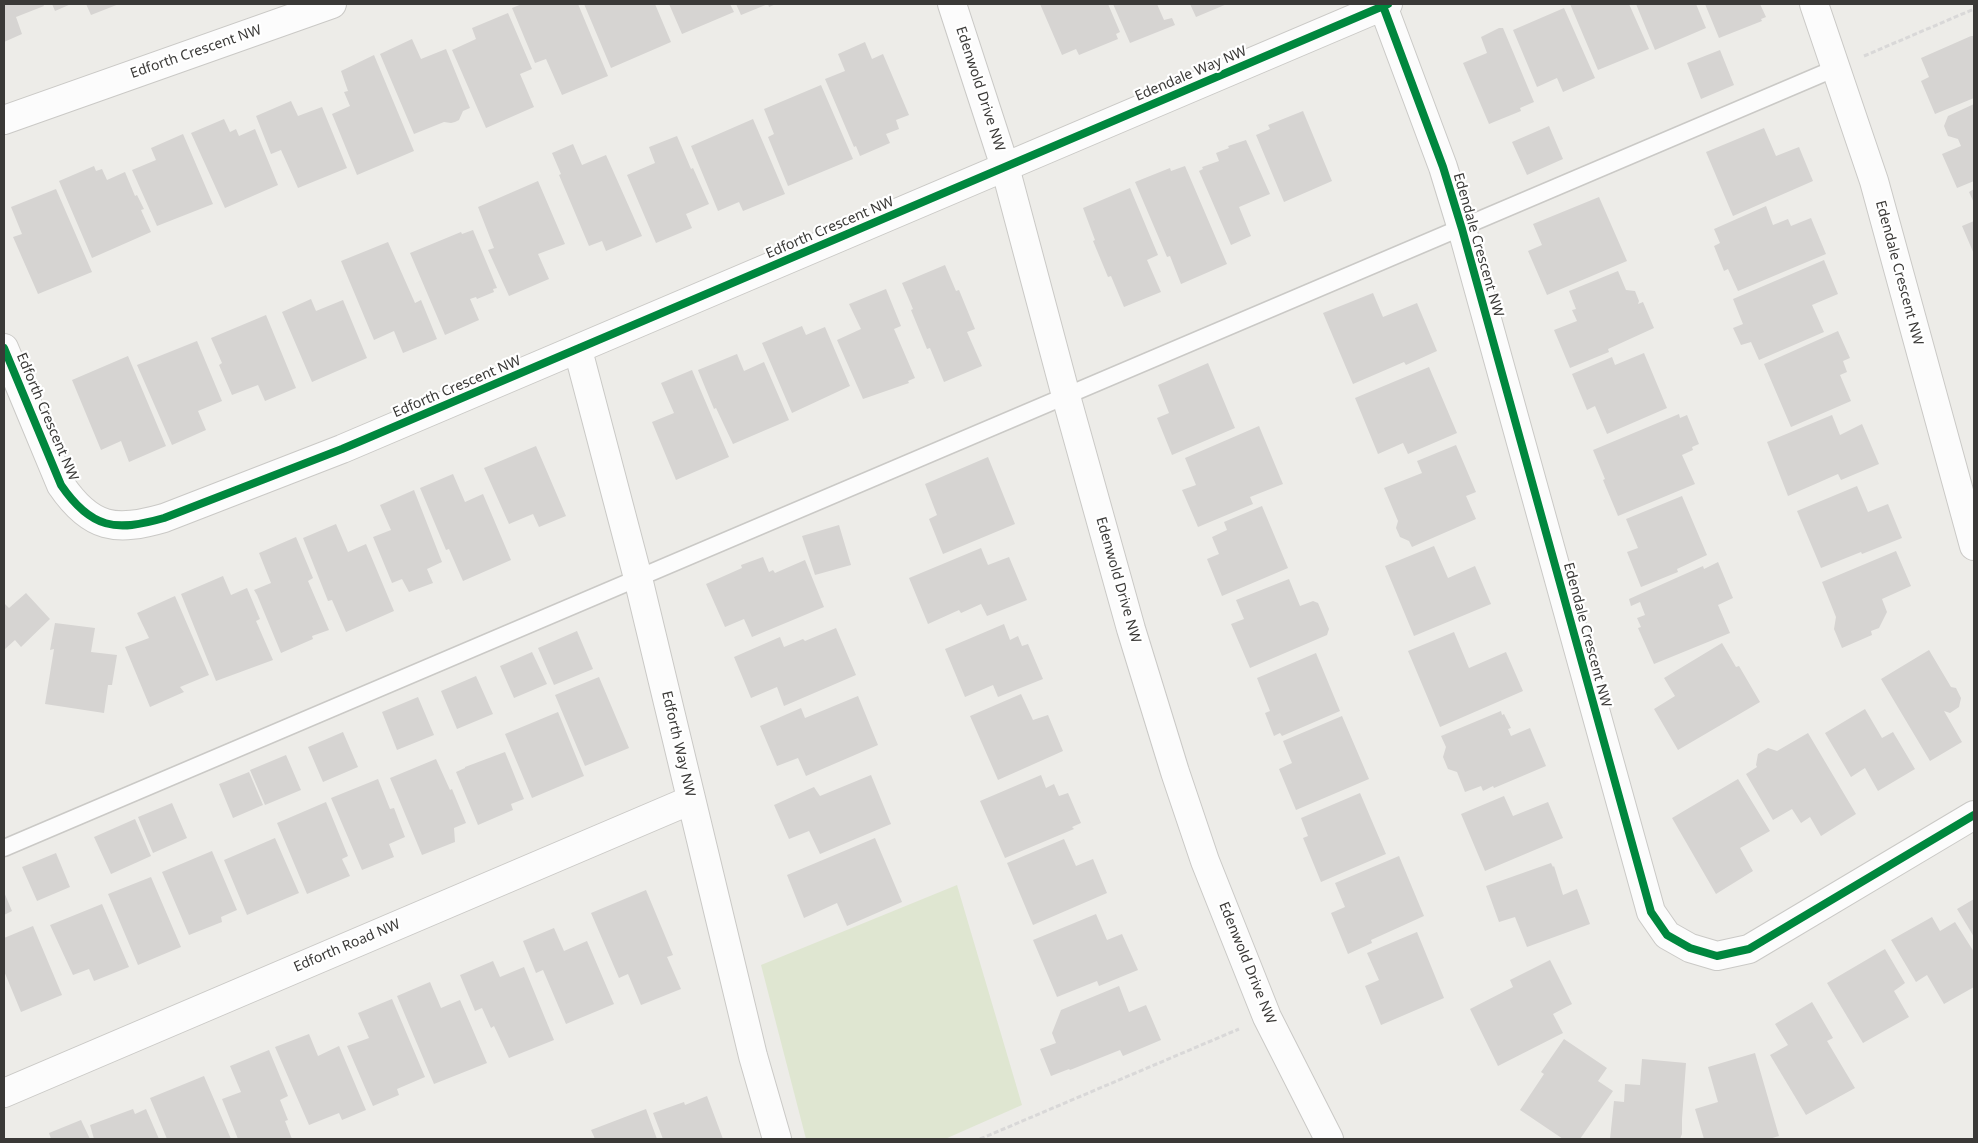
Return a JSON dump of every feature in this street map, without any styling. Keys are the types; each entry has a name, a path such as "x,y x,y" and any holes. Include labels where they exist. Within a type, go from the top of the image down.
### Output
{"street":[{"name":"Edforth Crescent NW","path":"4,120 332,4"},
{"name":"Edenwold Drive NW","path":"952,4 1005,167 1066,396 1131,628 1175,772 1205,861 1267,1017 1329,1139"},
{"name":"Edendale Crescent NW","path":"1814,4 1874,181 1974,546"},
{"name":"Edendale Way NW","path":"1005,167 1385,5"},
{"name":"Edendale Crescent NW","path":"1385,5 1443,167 1462,229 1651,912 1667,935 1690,948 1717,956 1749,949 1974,815"},
{"name":"Edforth Crescent NW","path":"4,348 61,486 70,498 99,523 118,526 139,525 164,518 342,449 1005,167"},
{"name":"Edforth Way NW","path":"578,350 638,578 753,1056 776,1139"},
{"name":"Edforth Road NW","path":"4,1093 691,800"}],"lane":[{"path":"4,848 1462,229 1836,68"}],"path":[{"path":"1836,68 1974,9"},
{"path":"980,1139 1267,1017"}],"green space":[{"path":"957,885 1022,1105 945,1139 806,1139 761,965"}],"building":[{"path":"4,4 43,4 44,6 16,17 22,34 4,42"},
{"path":"52,4 71,4 55,11"},
{"path":"86,4 119,4 91,15"},
{"path":"522,4 578,4 608,76 562,95 546,59 535,63 512,8"},
{"path":"584,4 655,4 671,42 611,68"},
{"path":"669,4 730,4 734,12 682,34"},
{"path":"736,4 768,4 741,15"},
{"path":"1040,4 1108,4 1120,32 1116,34 1118,39 1079,55 1076,49 1062,55"},
{"path":"1113,4 1157,4 1164,20 1172,18 1175,25 1130,43"},
{"path":"1190,4 1227,4 1196,17"},
{"path":"1570,4 1629,4 1649,49 1598,70"},
{"path":"1636,4 1696,4 1706,28 1655,50"},
{"path":"1705,4 1760,4 1766,17 1761,19 1762,21 1719,38"},
{"path":"1564,8 1595,78 1563,92 1557,78 1537,87 1513,30"},
{"path":"508,13 532,69 520,74 534,107 486,128 452,50 476,39 472,28"},
{"path":"1499,28 1503,28 1534,102 1520,108 1521,111 1489,124 1463,63 1487,53 1481,37"},
{"path":"1974,36 1974,98 1935,114 1921,81 1929,77 1921,58"},
{"path":"412,39 421,59 446,49 470,108 463,111 459,120 455,122 444,122 414,134 380,54"},
{"path":"865,42 872,59 883,54 909,115 896,120 899,129 886,134 890,143 860,156 856,146 854,147 825,79 845,71 838,54"},
{"path":"1720,50 1734,85 1701,99 1687,63"},
{"path":"374,55 414,151 357,175 332,114 350,106 344,92 348,91 341,71"},
{"path":"821,85 853,159 788,186 768,137 774,134 764,109"},
{"path":"291,101 298,116 322,107 347,168 298,188 281,150 271,154 256,116"},
{"path":"1974,104 1974,181 1957,188 1942,154 1961,146 1958,139 1948,136 1944,126 1948,116"},
{"path":"1303,111 1332,181 1284,202 1256,135 1270,129 1268,125"},
{"path":"224,119 230,132 236,129 239,136 255,129 278,185 225,208 191,133"},
{"path":"753,119 785,194 743,211 739,202 718,211 691,146"},
{"path":"1549,126 1563,159 1527,175 1512,142"},
{"path":"1764,128 1776,156 1799,147 1813,181 1733,216 1706,152"},
{"path":"183,134 213,204 157,226 132,170 156,160 151,148"},
{"path":"677,136 709,204 686,214 692,228 656,243 627,175 655,163 649,147"},
{"path":"1246,140 1270,194 1239,207 1251,236 1231,245 1199,171 1203,169 1202,167 1219,161 1216,153 1229,148 1228,146"},
{"path":"573,144 582,165 606,155 642,236 606,251 602,241 589,246 559,175 561,174 552,153"},
{"path":"94,166 96,171 102,169 107,180 125,172 135,196 137,195 144,209 141,210 151,232 92,258 59,181"},
{"path":"1185,166 1227,264 1181,284 1170,256 1167,257 1135,182 1170,168 1171,171"},
{"path":"538,181 565,244 538,254 549,279 509,296 488,250 494,248 478,207"},
{"path":"1130,188 1158,255 1147,260 1161,292 1124,307 1111,276 1108,277 1093,241 1095,240 1083,208"},
{"path":"56,189 92,272 38,294 13,237 22,234 11,207"},
{"path":"1974,189 1974,203 1969,192"},
{"path":"1599,197 1627,261 1547,295 1528,251 1542,245 1533,224"},
{"path":"1766,206 1773,225 1788,219 1791,226 1811,218 1826,254 1738,291 1728,269 1724,271 1714,246 1720,243 1714,229"},
{"path":"1974,221 1974,254 1962,226"},
{"path":"473,230 497,288 493,289 494,292 477,299 476,297 470,299 479,320 445,335 410,253 461,232 462,234"},
{"path":"388,242 415,303 421,300 437,339 403,353 394,331 374,340 341,261"},
{"path":"1824,260 1838,294 1812,305 1824,332 1759,360 1751,342 1741,345 1733,328 1743,324 1733,299"},
{"path":"945,265 956,291 959,290 975,329 967,332 982,366 944,382 930,348 927,349 902,283"},
{"path":"1618,271 1626,290 1635,291 1639,301 1638,304 1643,302 1654,328 1608,349 1609,352 1570,368 1554,330 1577,321 1572,310 1576,309 1569,291"},
{"path":"886,289 901,326 894,329 915,378 908,381 909,383 863,399 837,340 861,329 849,304"},
{"path":"1373,293 1383,317 1417,303 1437,351 1406,365 1404,362 1353,384 1323,313"},
{"path":"311,299 316,311 343,300 367,358 312,382 282,312"},
{"path":"266,315 296,388 265,401 258,385 232,395 219,365 222,363 211,338"},
{"path":"802,326 806,335 825,327 850,386 792,413 762,343"},
{"path":"1838,331 1850,358 1843,361 1847,372 1840,375 1851,401 1791,427 1764,364"},
{"path":"197,341 222,401 198,411 206,430 172,445 137,365"},
{"path":"1644,353 1667,408 1607,434 1595,406 1587,410 1572,374 1612,357 1615,365"},
{"path":"737,354 744,371 764,362 789,420 733,444 716,408 714,409 698,370"},
{"path":"128,356 166,446 129,462 121,441 101,450 72,380"},
{"path":"1208,363 1235,428 1172,455 1157,418 1169,413 1158,385"},
{"path":"1429,367 1457,433 1408,454 1403,443 1378,454 1355,398"},
{"path":"692,370 729,457 676,480 652,422 674,413 661,383"},
{"path":"1679,414 1680,418 1687,415 1699,444 1692,447 1693,450 1682,455 1695,484 1618,516 1593,450"},
{"path":"1832,415 1840,435 1862,424 1879,464 1841,480 1838,474 1788,496 1767,442"},
{"path":"1259,426 1283,484 1250,497 1253,504 1198,527 1182,490 1196,485 1185,458"},
{"path":"1456,445 1476,492 1466,496 1476,519 1412,547 1409,541 1400,537 1396,528 1398,521 1384,488 1422,473 1417,461"},
{"path":"536,446 566,516 539,527 533,514 509,524 484,468"},
{"path":"988,457 1015,524 943,554 929,519 937,515 925,484"},
{"path":"453,474 465,502 483,494 511,560 463,581 449,549 446,550 420,488"},
{"path":"1857,486 1868,512 1888,504 1902,538 1821,568 1797,511"},
{"path":"414,490 442,562 427,569 433,583 409,592 402,579 392,583 373,537 391,530 380,505"},
{"path":"1682,496 1707,555 1677,569 1678,572 1641,587 1627,552 1638,548 1626,519"},
{"path":"1262,506 1288,568 1222,596 1207,559 1219,554 1212,537 1227,530 1224,522"},
{"path":"336,524 348,552 366,544 394,611 346,632 332,600 328,601 303,538"},
{"path":"839,525 851,565 815,575 802,536"},
{"path":"296,537 313,578 308,581 329,630 312,636 313,639 281,653 254,590 271,583 259,553"},
{"path":"1434,546 1448,578 1475,566 1491,604 1414,636 1385,566"},
{"path":"981,548 988,565 1009,557 1027,600 987,616 981,604 961,613 959,610 928,624 909,578"},
{"path":"1896,551 1911,586 1882,599 1887,612 1879,628 1871,631 1872,635 1842,648 1834,629 1836,617 1822,582"},
{"path":"763,557 769,572 773,570 775,573 805,560 824,607 752,637 744,619 725,627 706,584 742,568 741,565"},
{"path":"1718,562 1733,598 1718,605 1730,633 1654,664 1638,628 1641,627 1637,618 1645,615 1640,602 1631,606 1629,599 1703,566 1704,569"},
{"path":"223,576 231,595 247,588 260,619 256,621 273,660 216,681 181,594"},
{"path":"1289,579 1300,606 1313,601 1318,603 1329,629 1327,635 1250,668 1231,624 1244,619 1236,600"},
{"path":"26,593 50,619 21,647 15,640 4,650 4,603 9,608"},
{"path":"175,596 209,675 180,687 184,692 150,707 125,647 149,638 137,613"},
{"path":"55,623 95,628 91,652 117,655 112,685 108,685 104,713 45,704 54,649 50,650"},
{"path":"1004,624 1010,640 1018,636 1022,646 1028,644 1043,679 998,697 993,685 965,697 945,649"},
{"path":"836,628 856,675 784,706 777,687 751,698 734,657 780,637 784,647 803,639 805,641"},
{"path":"577,631 593,669 554,685 538,648"},
{"path":"1454,632 1469,668 1506,652 1523,691 1440,727 1408,651"},
{"path":"1722,643 1736,667 1739,666 1760,702 1678,750 1654,709 1675,696 1664,678"},
{"path":"1929,650 1951,687 1956,688 1961,698 1959,707 1950,713 1944,711 1962,742 1930,761 1881,679"},
{"path":"532,652 547,684 514,698 500,666"},
{"path":"1316,653 1340,711 1282,736 1280,733 1274,736 1265,713 1270,711 1257,678"},
{"path":"476,676 493,714 457,729 441,691"},
{"path":"599,677 629,748 585,766 555,695"},
{"path":"1021,694 1033,720 1048,715 1063,751 998,780 970,716"},
{"path":"858,696 878,745 806,776 798,758 777,766 760,726 801,708 805,718"},
{"path":"418,697 434,735 397,750 382,712"},
{"path":"1865,709 1882,738 1893,732 1915,769 1878,791 1865,768 1851,777 1825,733"},
{"path":"1501,711 1511,728 1508,729 1511,736 1530,728 1546,766 1494,788 1493,786 1483,791 1481,786 1465,792 1457,772 1448,769 1443,757 1446,747 1441,736"},
{"path":"558,712 584,776 532,798 505,734"},
{"path":"1342,716 1369,779 1296,810 1279,769 1292,763 1283,741"},
{"path":"343,732 358,767 323,782 308,747"},
{"path":"1808,733 1856,814 1821,836 1810,817 1801,823 1792,809 1773,820 1746,774 1757,767 1758,754 1768,748 1777,751"},
{"path":"505,752 524,799 511,804 513,810 478,825 456,772"},
{"path":"286,755 301,790 265,805 250,770"},
{"path":"436,759 450,790 452,789 466,823 454,828 455,842 422,855 390,778"},
{"path":"249,772 263,805 233,818 219,784"},
{"path":"871,775 891,824 820,854 809,831 789,839 774,805 814,787 820,796"},
{"path":"1041,775 1046,788 1054,784 1059,796 1068,793 1081,823 1072,827 1074,829 1005,858 980,801"},
{"path":"378,779 390,809 394,808 405,837 389,844 394,857 362,870 331,798"},
{"path":"1738,779 1770,831 1740,848 1753,871 1716,894 1672,818"},
{"path":"1360,793 1386,854 1321,882 1303,838 1308,836 1301,818"},
{"path":"1504,796 1513,816 1548,802 1563,838 1485,871 1461,814"},
{"path":"326,802 348,856 342,859 350,876 307,894 277,823"},
{"path":"172,803 187,838 153,853 138,817"},
{"path":"135,819 151,856 111,874 94,837"},
{"path":"275,838 299,893 247,915 224,860"},
{"path":"875,838 902,902 847,926 837,903 804,918 787,875"},
{"path":"1064,839 1076,866 1093,859 1107,893 1033,925 1007,863"},
{"path":"212,851 237,910 221,917 222,922 189,935 162,872"},
{"path":"56,853 70,887 37,901 22,867"},
{"path":"1399,856 1424,916 1371,940 1372,943 1348,954 1331,913 1345,907 1335,883"},
{"path":"1551,863 1554,866 1563,895 1577,889 1590,924 1527,947 1515,917 1499,922 1486,886"},
{"path":"151,877 181,947 138,965 108,894"},
{"path":"646,890 673,955 667,957 681,989 641,1005 628,974 619,978 591,913"},
{"path":"4,892 12,911 4,915"},
{"path":"1974,899 1974,937 1957,909"},
{"path":"102,904 129,967 94,981 89,969 73,975 50,925"},
{"path":"1096,914 1107,940 1122,934 1138,970 1099,986 1097,981 1057,997 1033,940"},
{"path":"1932,917 1940,931 1955,922 1974,952 1974,987 1944,1004 1927,975 1916,982 1891,940"},
{"path":"33,926 62,995 21,1012 4,971 4,938"},
{"path":"554,928 564,951 587,941 614,1004 566,1024 543,970 536,973 523,941"},
{"path":"1417,932 1444,998 1381,1025 1365,986 1379,980 1367,953"},
{"path":"1885,949 1905,983 1894,991 1909,1017 1863,1043 1827,983"},
{"path":"1550,960 1572,1004 1553,1014 1563,1033 1498,1066 1470,1009 1513,987 1510,980"},
{"path":"493,961 500,977 524,967 554,1040 509,1058 494,1026 491,1028 482,1008 475,1011 460,975"},
{"path":"430,982 441,1008 460,1000 487,1063 434,1084 397,996"},
{"path":"1119,986 1129,1012 1146,1005 1161,1040 1123,1056 1120,1050 1051,1076 1040,1049 1056,1043 1052,1033 1061,1010"},
{"path":"392,999 425,1077 397,1089 399,1095 373,1106 347,1046 369,1038 358,1013"},
{"path":"1812,1002 1833,1038 1827,1041 1855,1088 1806,1115 1770,1055 1788,1045 1775,1024"},
{"path":"309,1034 318,1056 339,1046 366,1110 342,1120 339,1113 309,1125 275,1047"},
{"path":"1564,1039 1607,1068 1598,1081 1613,1091 1580,1139 1563,1139 1520,1110 1544,1074 1541,1072"},
{"path":"269,1050 288,1096 280,1100 288,1120 285,1121 292,1139 238,1139 222,1099 241,1092 230,1066"},
{"path":"1755,1053 1779,1136 1769,1139 1704,1139 1695,1109 1718,1102 1708,1067"},
{"path":"1642,1059 1686,1063 1682,1134 1680,1139 1610,1139 1614,1101 1624,1102 1625,1084 1640,1085"},
{"path":"204,1076 231,1139 167,1139 150,1098"},
{"path":"707,1096 723,1139 663,1139 653,1113 684,1102 685,1105"},
{"path":"133,1109 135,1114 146,1109 159,1139 94,1139 90,1125"},
{"path":"646,1109 657,1139 595,1139 591,1130"},
{"path":"81,1120 90,1139 51,1139 49,1133"}],"cycle path":[{"path":"4,348 61,485 72,500 83,511 106,523 132,525 164,518 342,449 1388,4"},
{"path":"1383,6 1443,167 1462,229 1651,912 1667,935 1690,948 1717,956 1749,949 1974,815"}]}
